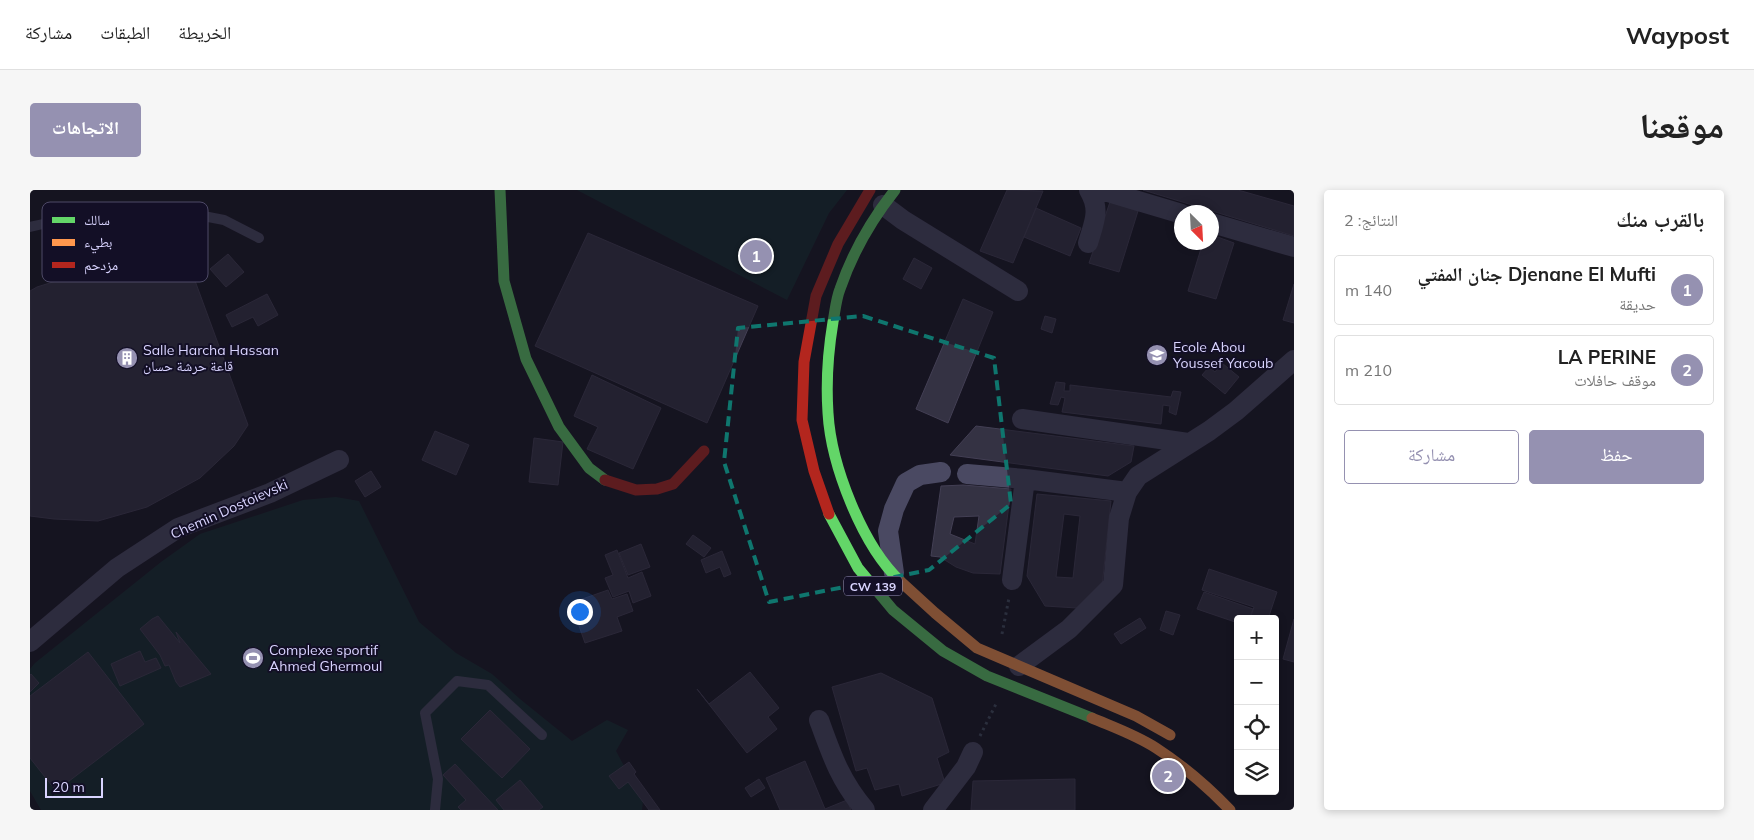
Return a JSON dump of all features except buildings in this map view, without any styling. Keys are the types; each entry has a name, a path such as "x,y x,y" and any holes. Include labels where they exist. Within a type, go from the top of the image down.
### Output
{"main road":[{"path":"500,190 504,281 526,359 560,427 589,468 603,479 636,490 658,489 673,484 704,451"},
{"name":"CW 139","path":"870,190 838,244 816,296 804,362 802,420 814,471 831,520 858,568 893,610 943,651 988,676 1117,728 1156,747 1211,790 1230,810"},
{"name":"CW 139","path":"889,198 865,234 839,290 829,348 828,414 834,448 843,482 865,535 894,576 935,614 977,648 1136,716 1179,741"}],"street":[{"path":"1088,243 1096,216 1095,200 1089,190"},
{"path":"1101,190 1174,212"},
{"path":"889,198 903,220 1018,291"},
{"path":"1219,225 1294,247"},
{"path":"1018,666 1070,629 1113,585 1119,518 1127,492 1138,476 1188,442 1209,431 1236,411 1294,360"},
{"path":"1022,420 1188,442"},
{"name":"Chemin Dostoievski","path":"30,642 116,568 178,528 270,493 339,460"},
{"path":"894,576 888,531 894,509 906,483 920,475 941,472"},
{"path":"968,474 1127,492"},
{"path":"1012,580 1025,479"},
{"path":"819,720 834,764 853,795 865,810"},
{"path":"933,810 966,767 973,752"}],"lane":[{"path":"208,217 224,220 259,238"},
{"path":"435,810 438,779 425,713 457,681 488,685 542,735"}],"path":[{"path":"998,657 1012,580"},
{"path":"973,752 1006,683"}],"highlighted area":[{"path":"863,316 994,358 1011,504 929,570 769,602 724,462 738,328"}],"green space":[{"path":"577,190 847,190 829,213 787,300"},
{"name":"Complexe sportif Ahmed Ghermoul","path":"336,497 359,501 419,622 456,653 492,674 572,741 607,720 628,730 616,751 643,801 642,810 41,810 30,791 30,669 35,663 161,562 200,534 303,500"}],"traffic: fast":[{"path":"500,190 504,281 526,359 559,427 589,468 605,480"},
{"path":"895,190 863,237 850,263 839,293 830,345 827,390 830,434 842,480 861,526 873,547 886,566 900,581"},
{"path":"829,514 858,568 893,610 943,651 987,676 1092,718"}],"traffic: slow":[{"path":"900,581 977,648 1136,716 1170,735"},
{"path":"1092,718 1132,735 1156,748 1194,777 1230,810"}],"traffic: jam":[{"path":"829,514 814,471 802,420 804,362 816,296 838,244 870,190"},
{"path":"605,480 636,490 657,489 673,484 704,451"}],"place":[{"name":"Djenane El Mufti جنان المفتي","path":"756,256"},
{"name":"Ecole Abou Youssef Yacoub","path":"1157,355"},
{"name":"Salle Harcha Hassan قاعة حرشة حسان","path":"127,358"},
{"name":"Complexe sportif Ahmed Ghermoul","path":"253,658"},
{"name":"LA PERINE","path":"1168,776"}]}
